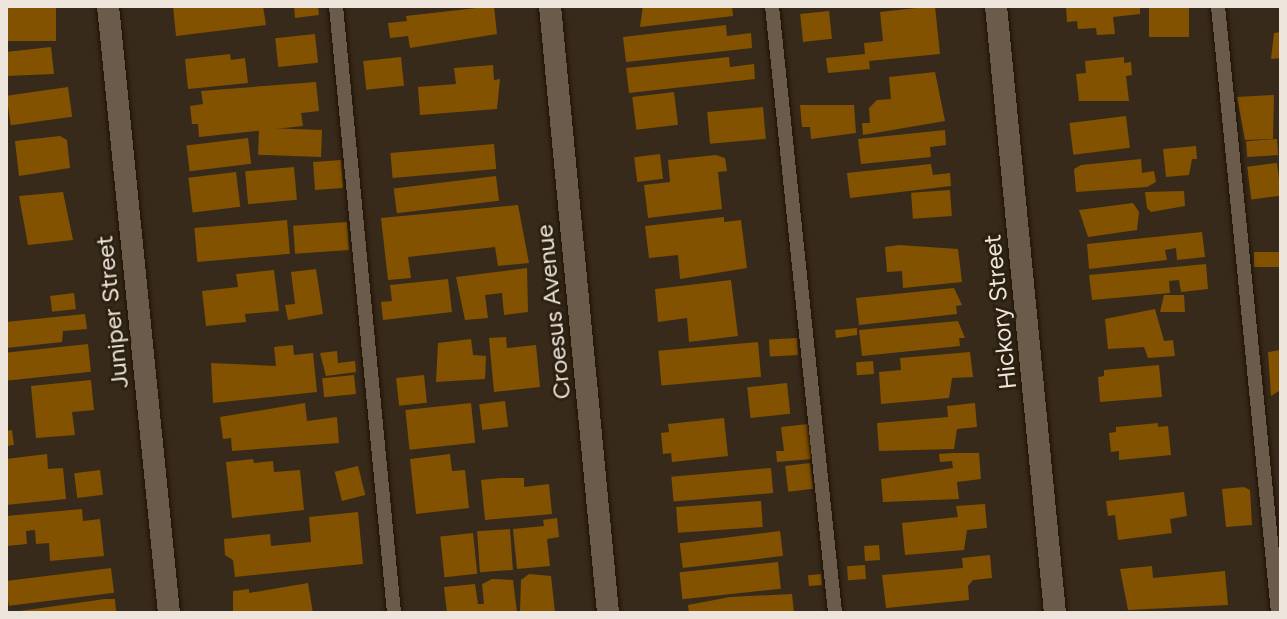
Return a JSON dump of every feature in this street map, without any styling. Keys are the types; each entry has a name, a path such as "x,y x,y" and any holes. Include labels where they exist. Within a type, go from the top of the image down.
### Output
{"street":[{"name":"Juniper Street","path":"108,6 169,613"},
{"name":"Croesus Avenue","path":"550,6 608,613"},
{"name":"Hickory Street","path":"996,6 1055,613"}],"lane":[{"path":"336,6 394,613"},
{"path":"772,6 835,613"},
{"path":"1218,6 1278,613"}],"building":[{"path":"6,6 56,6 56,41 6,41"},
{"path":"173,6 263,6 266,25 176,36"},
{"path":"294,6 318,6 319,15 295,18"},
{"path":"494,6 497,34 410,48 408,36 390,38 388,23 407,21 406,16"},
{"path":"643,6 732,6 733,16 640,27"},
{"path":"935,6 940,54 869,61 870,69 828,73 826,58 865,54 864,43 883,41 880,12"},
{"path":"1066,6 1140,6 1140,14 1113,17 1115,34 1097,35 1096,28 1078,29 1077,21 1067,22"},
{"path":"1149,6 1189,6 1189,37 1149,37"},
{"path":"829,11 832,39 803,42 800,14"},
{"path":"726,25 727,36 751,33 752,48 626,62 623,37"},
{"path":"1281,32 1281,58 1271,59 1274,33"},
{"path":"315,34 318,63 278,67 275,38"},
{"path":"51,47 54,74 6,76 6,52"},
{"path":"230,54 231,60 245,58 248,83 188,89 185,59"},
{"path":"401,57 404,86 366,90 363,61"},
{"path":"729,57 730,67 754,64 755,79 629,93 626,68"},
{"path":"1124,57 1124,63 1131,62 1132,75 1126,76 1129,101 1079,101 1076,74 1086,73 1085,61"},
{"path":"493,65 494,80 500,79 497,109 420,115 418,87 456,84 454,68"},
{"path":"935,72 945,121 863,135 862,123 870,123 869,108 877,100 891,99 889,77"},
{"path":"316,82 319,111 301,113 303,126 199,137 198,124 192,124 190,106 203,104 201,91"},
{"path":"68,87 72,117 11,125 7,96"},
{"path":"674,92 678,125 636,130 632,97"},
{"path":"1274,95 1273,139 1245,140 1237,97"},
{"path":"800,105 854,105 856,133 811,139 810,127 802,127"},
{"path":"763,107 766,139 710,144 707,112"},
{"path":"1126,116 1130,148 1073,155 1069,123"},
{"path":"259,128 322,130 321,157 258,155"},
{"path":"945,130 946,145 930,147 931,157 861,164 858,139"},
{"path":"60,136 67,140 70,168 19,176 15,141"},
{"path":"248,138 251,164 190,171 186,146"},
{"path":"1277,139 1278,155 1247,157 1246,141"},
{"path":"494,144 496,169 393,178 390,153"},
{"path":"1196,146 1197,159 1192,159 1189,175 1166,177 1163,149"},
{"path":"660,154 663,179 637,182 634,157"},
{"path":"716,155 725,158 727,171 718,172 722,209 648,218 644,185 670,182 668,160"},
{"path":"1141,159 1142,173 1154,171 1156,182 1147,187 1076,192 1074,169 1081,165"},
{"path":"341,160 343,188 315,190 313,162"},
{"path":"1277,163 1281,196 1251,199 1247,167"},
{"path":"931,164 933,175 950,173 951,186 850,198 847,173"},
{"path":"294,167 297,200 248,204 245,171"},
{"path":"236,172 240,207 193,213 188,178"},
{"path":"496,176 499,201 397,213 394,189"},
{"path":"950,190 952,216 913,219 911,193"},
{"path":"1184,191 1185,206 1151,212 1147,208 1145,192"},
{"path":"63,192 73,240 28,245 19,196"},
{"path":"1133,203 1139,212 1137,230 1088,237 1079,210"},
{"path":"518,205 529,263 498,266 495,247 408,257 411,278 388,280 381,218"},
{"path":"724,217 724,222 741,220 747,268 680,279 678,255 649,258 645,226"},
{"path":"287,220 290,254 197,262 194,228"},
{"path":"347,222 349,250 295,254 293,226"},
{"path":"1202,232 1205,257 1177,260 1176,248 1165,250 1167,260 1089,269 1087,244"},
{"path":"885,247 958,249 962,282 903,288 902,271 887,272"},
{"path":"1254,252 1281,252 1281,267 1254,267"},
{"path":"1206,264 1208,289 1181,292 1179,280 1169,281 1170,293 1092,300 1089,275"},
{"path":"527,268 528,312 504,315 502,293 485,295 488,318 465,320 456,277"},
{"path":"316,269 323,314 288,320 285,305 295,304 291,272"},
{"path":"274,270 279,311 245,314 246,322 206,326 202,291 238,287 236,274"},
{"path":"448,279 452,312 383,320 381,302 392,301 390,285"},
{"path":"731,280 738,336 689,342 687,318 658,322 655,289"},
{"path":"954,288 962,305 956,306 957,314 859,325 856,298"},
{"path":"74,293 76,309 52,312 50,296"},
{"path":"1164,295 1184,295 1185,312 1160,312"},
{"path":"1155,309 1164,341 1173,340 1175,356 1148,358 1144,347 1108,349 1105,319"},
{"path":"85,314 87,329 63,331 62,342 6,348 6,322"},
{"path":"958,321 965,338 959,338 960,346 862,356 859,330"},
{"path":"857,328 857,335 836,338 835,330"},
{"path":"506,337 507,348 536,345 540,387 494,392 489,338"},
{"path":"797,338 798,355 770,356 769,339"},
{"path":"471,339 473,355 486,356 485,379 436,382 438,343"},
{"path":"758,342 761,377 661,386 658,351"},
{"path":"88,344 91,372 8,381 6,353"},
{"path":"293,345 294,355 313,353 317,392 213,403 211,363 276,366 274,347"},
{"path":"1281,350 1279,391 1271,396 1268,352"},
{"path":"337,351 338,363 355,361 356,372 326,376 320,353"},
{"path":"970,352 973,377 952,378 949,398 881,404 879,372 901,370 900,358"},
{"path":"873,361 874,374 857,375 856,362"},
{"path":"1159,365 1162,397 1100,402 1098,377 1104,376 1104,370"},
{"path":"354,375 356,394 324,397 322,378"},
{"path":"424,375 427,403 399,406 396,378"},
{"path":"91,380 94,410 72,412 75,435 36,438 31,386"},
{"path":"787,383 790,414 750,418 747,387"},
{"path":"505,401 508,427 482,430 479,404"},
{"path":"305,403 307,421 337,417 339,443 232,451 231,438 223,439 220,417"},
{"path":"471,403 475,443 410,450 405,410"},
{"path":"975,403 977,427 957,429 954,449 879,451 877,423 948,417 947,406"},
{"path":"724,418 728,456 672,462 671,453 663,454 661,433 669,432 668,424"},
{"path":"1158,423 1158,427 1168,426 1171,455 1119,460 1119,451 1111,452 1109,433 1116,432 1116,427"},
{"path":"808,424 812,459 777,462 776,451 784,451 781,427"},
{"path":"12,430 14,445 6,446 6,431"},
{"path":"979,453 981,479 957,482 959,499 883,502 881,479 953,468 952,461 940,462 939,454"},
{"path":"47,454 48,469 63,468 66,499 6,505 6,459"},
{"path":"450,454 452,471 465,470 469,508 416,514 410,459"},
{"path":"253,459 254,463 273,461 274,472 300,470 304,510 232,518 226,462"},
{"path":"810,463 813,489 788,492 785,466"},
{"path":"358,466 365,495 342,501 335,472"},
{"path":"771,468 773,493 674,502 671,477"},
{"path":"100,470 103,495 77,498 74,473"},
{"path":"524,478 524,487 549,484 552,514 485,520 481,480"},
{"path":"1244,487 1250,490 1252,525 1226,527 1222,489"},
{"path":"1184,492 1187,516 1170,519 1172,533 1118,540 1115,515 1108,516 1106,501"},
{"path":"761,501 763,527 678,533 676,507"},
{"path":"985,504 987,528 967,530 964,550 905,555 902,523 958,517 956,506"},
{"path":"82,509 83,521 100,519 104,556 50,561 49,543 36,544 35,530 26,531 27,544 6,546 6,516"},
{"path":"358,512 363,564 235,577 233,560 225,555 224,539 270,534 271,546 311,542 309,517"},
{"path":"557,518 559,537 547,539 550,566 517,569 513,529 544,526 543,520"},
{"path":"510,529 513,570 480,572 477,531"},
{"path":"780,531 783,556 683,568 680,543"},
{"path":"473,533 477,574 444,577 440,536"},
{"path":"879,545 880,560 865,561 864,546"},
{"path":"990,555 992,578 973,580 968,586 969,600 886,608 882,575 963,568 962,558"},
{"path":"778,562 781,589 682,599 680,572"},
{"path":"865,565 866,579 848,580 847,566"},
{"path":"1152,566 1153,578 1225,571 1228,605 1128,610 1120,569"},
{"path":"111,568 114,593 9,606 6,581"},
{"path":"529,574 551,576 555,613 520,613 521,580"},
{"path":"821,574 822,585 809,586 808,575"},
{"path":"492,579 513,580 517,613 447,613 444,587 475,584 478,604 484,604 482,584"},
{"path":"308,583 313,613 233,613 233,591 249,589 249,593"},
{"path":"792,594 794,613 689,613 688,605 730,597"},
{"path":"115,599 116,611 6,613"}]}
